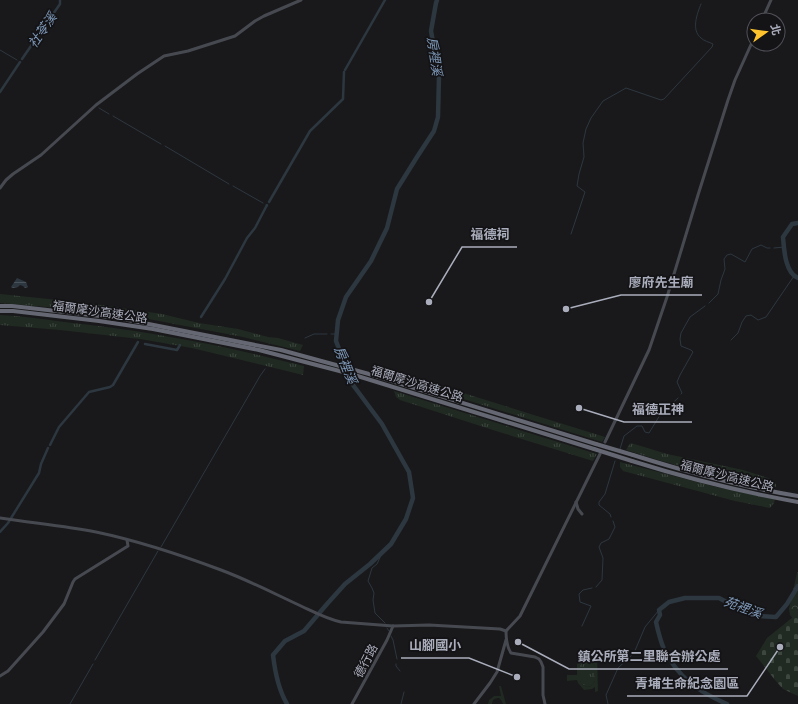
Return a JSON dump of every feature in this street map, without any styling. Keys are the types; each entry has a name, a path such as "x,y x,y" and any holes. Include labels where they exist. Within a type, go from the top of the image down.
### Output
{"highway":[{"name":"福爾摩沙高速公路","path":"0,306 12,306 118,318 307,357 720,480 798,496"},
{"name":"福爾摩沙高速公路","path":"0,311 13,311 100,321 153,329 259,350 351,374 632,461 718,485 798,502"}],"main road":[{"path":"0,188 13,174 41,155 96,104 164,56 235,36 264,16 301,0"},
{"path":"766,12 771,0"},
{"path":"605,442 650,350 728,100 748,52"},
{"path":"545,704 543,695 543,667 541,662 535,657 511,653 506,638 506,631 520,616 600,454"},
{"path":"576,502 578,509 582,514"},
{"path":"2,519 97,532 194,560 225,571 333,620 349,623 393,626 429,625 506,631"},
{"path":"0,676 8,670 43,632 64,604 75,579 128,546 127,540"},
{"name":"德行路","path":"352,704 387,640 393,626"},
{"path":"474,704 490,683 496,672 506,638"}],"green space":[{"path":"0,294 87,303 162,314 199,323 238,329 303,345 300,351 243,337 117,313 0,303"},
{"path":"0,315 125,329 215,345 304,366 303,375 192,348 140,339 0,325"},
{"path":"396,373 605,437 602,442 393,377"},
{"path":"394,391 597,454 593,461 496,431 400,400 396,397"},
{"path":"631,443 667,454 743,470 771,479 775,482 776,487 700,471 626,450"},
{"path":"620,462 716,487 775,499 774,503 770,508 735,501 623,471 620,467"},
{"path":"798,572 798,624 790,615 789,609"},
{"path":"798,613 798,696 783,689 756,656 767,638"},
{"path":"595,652 597,652 598,691 595,692 595,687 584,690 577,680 567,681 567,675 577,675 577,664 581,660 587,657 595,659","holes":["588,660 595,666 595,681 591,686 587,687 580,681 580,665"]},
{"path":"588,660 595,666 595,681 591,686 587,687 580,681 580,665"},
{"path":"499,686 501,686 506,704 503,704 499,698 496,698 492,704 488,704 489,700 494,696 501,696"}],"shaded area":[{"path":"17,278 26,282 28,287 25,288 20,285 18,287 11,287"}],"waterway":[{"name":"社苓溪","path":"22,59 60,4 60,0"},
{"path":"345,70 385,0"},
{"name":"房裡溪","path":"287,704 277,680 273,655 285,641 304,631 345,584 370,564 391,544 406,519 413,498 409,472 382,424 353,385 336,341 338,320 346,297 371,261 387,228 397,189 434,131 438,117 439,76 431,31 437,0"},
{"path":"571,234 585,192 577,186 584,157 583,143 586,129 591,118 603,101 626,88 661,100 664,99 712,47 713,44 702,39 696,31 696,22 701,4"},
{"path":"0,50 17,60"},
{"name":"社苓溪","path":"0,92 20,62"},
{"path":"269,202 310,131 343,99 344,72"},
{"path":"99,108 109,114"},
{"path":"113,116 161,144"},
{"path":"165,146 229,184"},
{"path":"233,186 263,203"},
{"path":"201,317 225,279 267,205"},
{"name":"苑裡溪","path":"798,223 792,224 783,237 788,266 790,271 798,278"},
{"path":"709,303 718,294 725,269 724,259 727,255 731,254 745,262 752,249 761,245 770,248"},
{"path":"774,248 784,247"},
{"path":"731,340 738,333 746,316 751,315 758,320 766,317 794,276"},
{"path":"681,394 682,393 677,382 693,352 681,346 681,333 690,317 705,306"},
{"path":"305,338 314,334 327,334"},
{"name":"房裡溪","path":"331,334 337,334"},
{"path":"50,445 59,427 89,392 113,385 138,342"},
{"path":"145,344 177,350 180,345"},
{"path":"161,547 265,369"},
{"path":"620,449 624,436 637,426 642,426 645,432 649,433 660,415 678,398"},
{"path":"0,532 8,523 39,473 48,448"},
{"path":"611,517 610,514 599,505 599,502 605,494 615,461"},
{"path":"596,587 602,580 603,558 599,547 601,543 609,539 615,527 613,521"},
{"path":"95,660 158,551"},
{"path":"382,553 377,564 372,568 368,581 374,593 373,600 375,613 385,623"},
{"name":"苑裡溪","path":"727,704 698,689 676,668 664,649 659,636 656,622 660,615 659,610 669,602 685,598 719,598 742,610 759,616 776,617 787,604 798,586"},
{"path":"582,626 591,606 580,602 579,594 583,590 592,588"},
{"path":"608,704 606,695 618,668 634,653 645,627 659,610"},
{"path":"391,636 397,659"},
{"path":"70,704 93,664"},
{"path":"396,664 400,671"},
{"path":"401,704 404,692"}],"place":[{"name":"福德祠","path":"429,302"},
{"name":"廖府先生廟","path":"566,309"},
{"name":"福德正神","path":"579,408"},
{"name":"鎮公所第二里聯合辦公處","path":"518,642"},
{"name":"青埔生命紀念園區","path":"780,647"},
{"name":"山腳國小","path":"517,677"}]}
